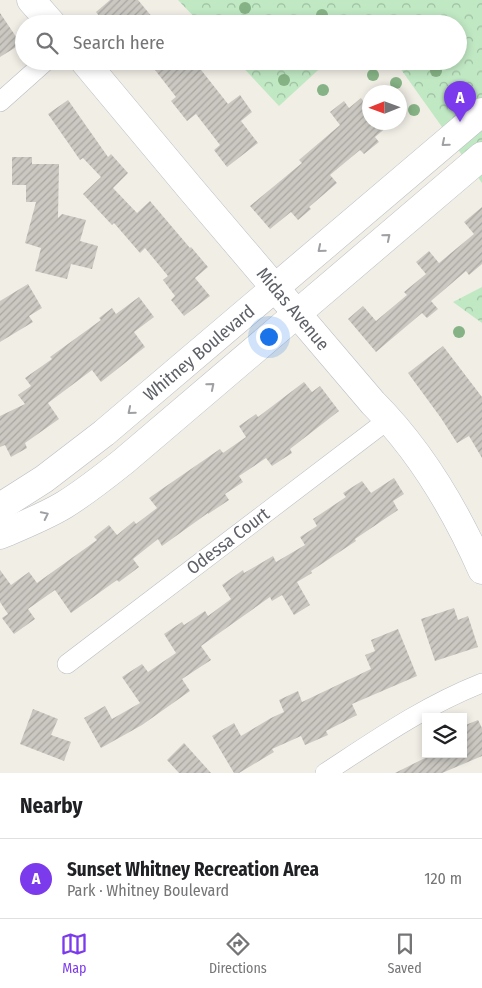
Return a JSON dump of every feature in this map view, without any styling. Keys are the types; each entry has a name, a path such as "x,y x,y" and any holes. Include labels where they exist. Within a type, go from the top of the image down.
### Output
{"street":[{"path":"32,0 44,15"},
{"path":"0,102 36,70"},
{"name":"Midas Avenue","path":"92,70 373,403 389,418 410,445 447,500 462,526 482,570"},
{"name":"Whitney Boulevard","path":"0,507 44,479 104,433 482,112"},
{"name":"Whitney Boulevard","path":"0,535 62,506 95,484 482,156"},
{"name":"Odessa Court","path":"67,664 389,418"},
{"path":"325,773 418,713 482,683"}],"green space":[{"path":"178,0 482,0 482,183 401,70 467,70 467,15 192,15"},
{"path":"245,70 318,70 279,106"},
{"path":"482,287 482,323 453,302"}],"building":[{"path":"110,0 138,0 150,15 98,15 96,12"},
{"path":"0,13 15,35 15,48 0,57"},
{"path":"155,70 201,70 228,104 240,95 252,112 241,121 258,143 227,167 214,150 220,145 196,114 187,121 171,101 176,97"},
{"path":"361,98 362,130 383,130 375,137 379,142 364,154 360,150 330,175 337,183 309,207 311,209 298,220 291,212 270,229 250,206 302,163 299,160 340,125 330,112 344,101 349,108"},
{"path":"68,100 108,157 111,154 128,173 113,188 137,213 150,201 208,267 195,278 210,296 184,316 171,300 175,296 163,280 168,276 145,248 140,253 114,223 112,225 83,194 101,177 83,158 80,160 48,114"},
{"path":"12,157 32,157 32,164 59,164 58,218 62,214 86,220 80,241 98,246 92,269 71,264 67,279 35,271 41,248 25,243 36,202 26,202 26,185 12,185"},
{"path":"482,207 482,264 469,275 466,271 431,301 438,309 427,318 422,313 376,352 348,319 363,306 376,321 407,295 404,292 426,274 416,262 429,251 439,263 474,234 464,222"},
{"path":"28,284 42,308 29,316 33,322 0,342 0,301"},
{"path":"139,297 154,317 134,332 145,347 101,382 92,370 48,403 59,419 25,443 27,448 11,457 5,445 0,447 0,416 25,404 18,395 31,386 25,378 52,359 50,357 101,320 99,318 112,308 116,314"},
{"path":"443,346 482,397 482,458 469,436 457,443 408,373"},
{"path":"304,382 312,392 320,386 339,411 290,449 292,453 272,466 266,458 239,476 243,482 225,494 229,500 162,546 158,539 133,559 139,567 119,582 117,580 71,613 55,590 28,609 35,619 14,634 2,618 8,614 0,602 0,570 11,585 29,572 37,583 97,540 94,537 109,525 117,535 134,521 136,524 157,508 149,498 220,449 223,453 246,437 239,426 256,414 258,417"},
{"path":"394,478 404,494 393,501 398,510 297,582 310,605 294,615 282,595 272,601 270,597 201,646 211,660 182,679 190,691 142,725 101,748 84,718 105,706 112,719 140,703 122,677 142,664 148,672 176,653 164,634 182,622 184,625 205,611 208,616 231,599 222,585 243,570 244,573 273,556 276,562 305,545 300,537 317,526 313,519 346,497 343,493 362,481 371,493"},
{"path":"454,608 458,620 468,616 478,647 435,661 421,619"},
{"path":"398,629 417,676 352,704 357,715 326,731 328,735 305,745 301,736 272,749 274,752 239,773 234,773 212,736 234,723 241,736 284,712 279,700 298,691 302,702 371,669 365,655 375,651 371,640"},
{"path":"33,709 58,719 51,735 71,742 64,761 20,744"},
{"path":"478,720 482,728 482,756 442,773 395,773 425,758 467,758 467,724"},
{"path":"184,743 211,773 179,773 167,760"}],"place":[{"name":"Sunset Whitney Recreation Area","path":"460,122"}]}
